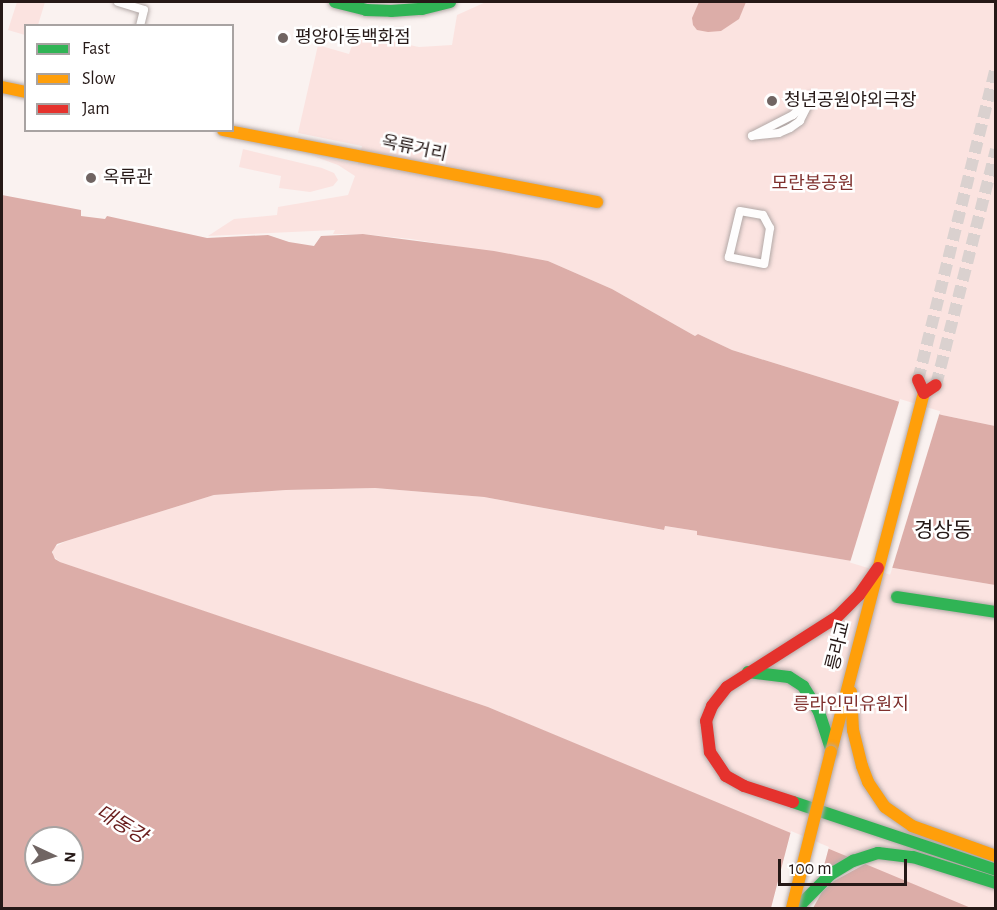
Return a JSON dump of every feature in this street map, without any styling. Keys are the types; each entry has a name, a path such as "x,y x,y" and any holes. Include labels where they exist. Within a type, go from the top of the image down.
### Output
{"main road":[{"path":"335,2 366,10 391,11 446,3"},
{"path":"2,87 24,92"},
{"name":"옥류거리","path":"233,132 597,202"},
{"path":"918,380 924,393 936,385"},
{"name":"릉라교","path":"792,909 924,393"},
{"path":"878,568 859,595 837,617 748,672 716,698 706,721 710,752 726,776 744,786 996,870"},
{"path":"897,597 996,612"},
{"path":"748,672 789,677 804,686 819,712 831,752"},
{"path":"850,679 853,730 857,747 868,782 885,807 912,826 996,856"},
{"path":"797,909 831,874 866,856 878,853 907,855 996,883"}],"street":[{"path":"118,2 146,6 141,24"},
{"path":"812,97 800,121 790,128 779,133 752,136 793,115 812,97"},
{"path":"740,211 763,215 770,228 764,264 729,257 740,211"}],"green space":[{"path":"17,2 45,2 38,24 24,24 24,35 8,30"},
{"name":"모란봉공원","path":"486,2 995,2 995,426 942,415 732,350 698,334 695,336 612,289 548,261 411,239 363,234 333,234 335,230 208,236 234,219 277,215 278,207 348,195 355,176 338,165 313,156 358,164 362,146 298,133 318,45 349,54 356,34 419,47 452,45 457,15"},
{"path":"243,149 322,168 334,173 338,180 333,186 310,192 279,188 281,176 239,167"},
{"name":"릉라인민유원지","path":"375,488 484,497 663,530 664,526 698,531 697,535 995,585 995,908 971,908 951,901 488,707 129,586 60,562 53,556 53,548 66,541 214,495 286,490"}],"water":[{"path":"699,2 746,2 739,19 721,31 708,32 697,30 693,25 692,18"},
{"name":"대동강","path":"2,195 81,210 81,216 105,219 107,216 207,238 268,235 289,242 314,246 321,236 363,234 494,251 548,261 612,289 695,336 698,334 732,350 942,415 995,426 995,585 697,535 697,531 665,526 664,530 484,497 375,488 286,490 214,495 57,544 52,552 55,559 60,562 488,707 971,908 2,908"}],"pier":[{"path":"900,399 940,411 890,575 850,563"},
{"path":"791,831 829,847 822,873 851,856 867,863 834,881 822,892 813,908 771,908"}],"tunnel":[{"path":"918,380 996,67"},
{"path":"936,385 996,150"}],"traffic: fast":[{"path":"335,2 366,10 391,11 422,9 450,2"},
{"path":"897,597 996,612"},
{"path":"748,672 789,677 803,686 819,712 831,749"},
{"path":"793,802 996,870"},
{"path":"797,908 831,874 853,861 878,853 913,857 996,883"}],"traffic: slow":[{"path":"2,87 24,92"},
{"path":"233,132 597,202"},
{"path":"831,752 924,393"},
{"path":"851,692 853,730 862,766 868,782 885,807 912,826 996,856"},
{"path":"792,908 831,752"}],"traffic: jam":[{"path":"918,380 924,393"},
{"path":"924,393 936,385"},
{"path":"793,802 744,786 726,776 710,752 706,721 712,706 727,687 837,617 859,595 878,568"}],"place":[{"name":"평양아동백화점","path":"283,38"},
{"name":"청년공원야외극장","path":"772,101"},
{"name":"옥류관","path":"91,178"}],"district":[{"name":"경상동","path":"943,531"}]}
